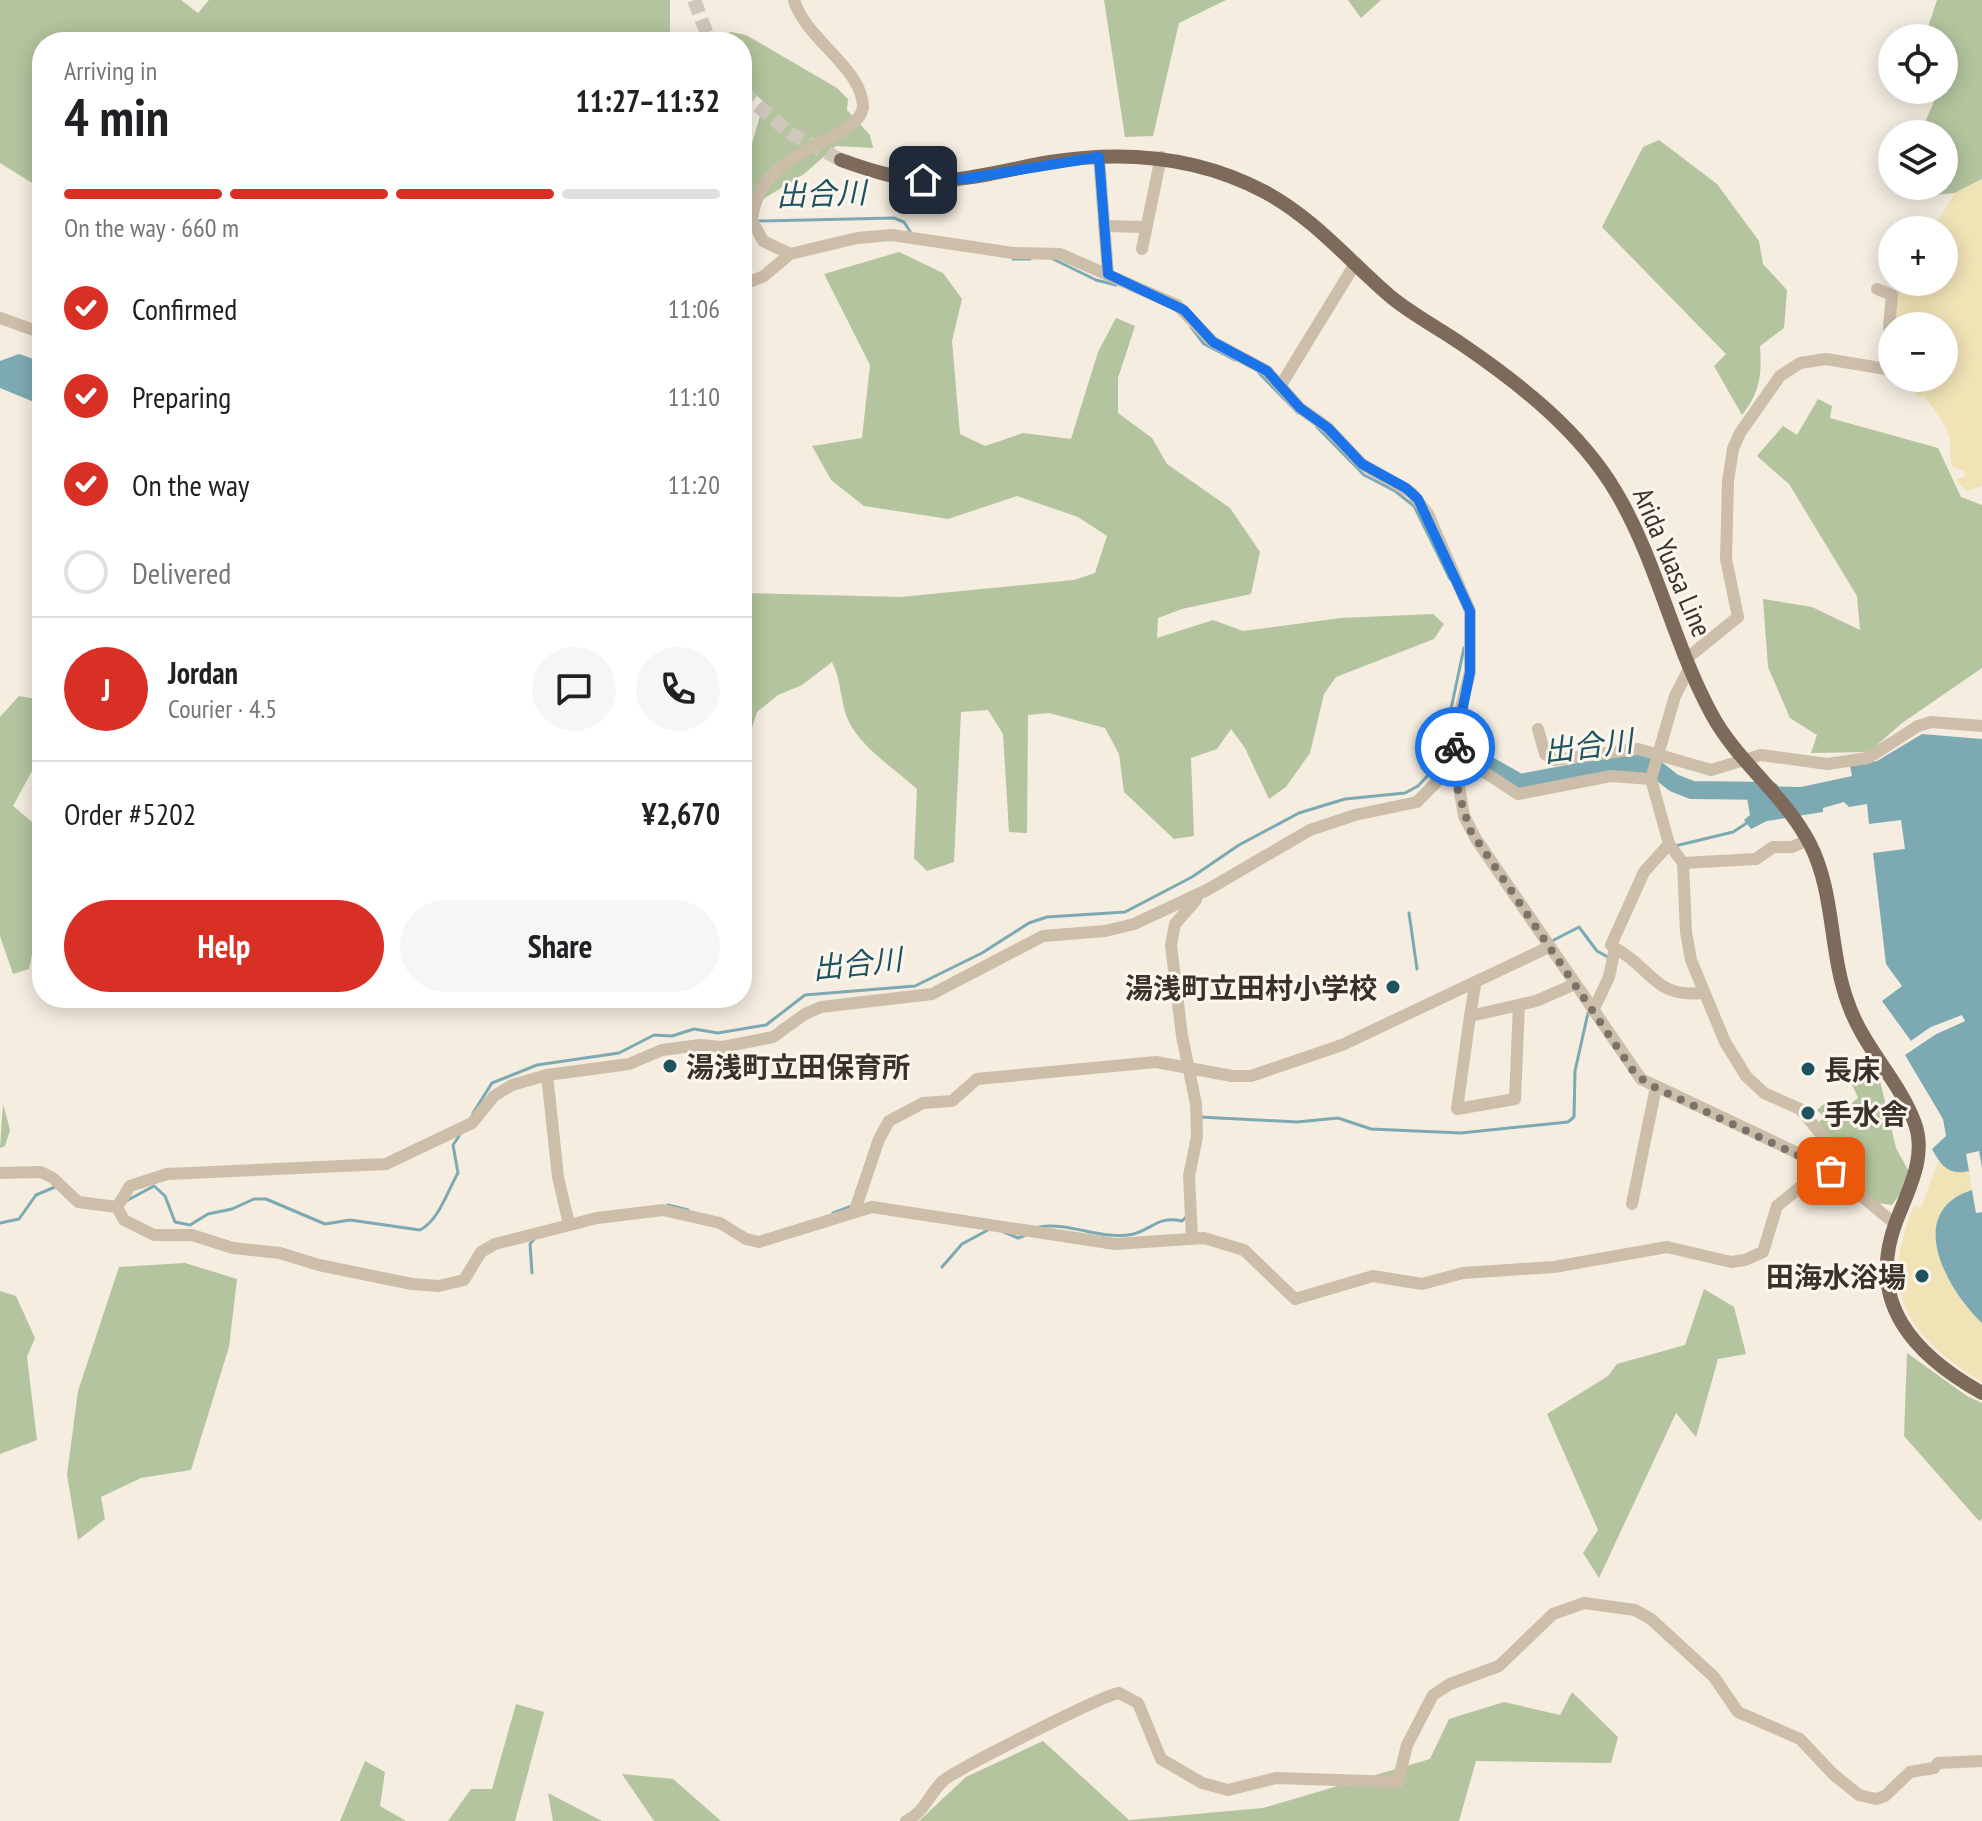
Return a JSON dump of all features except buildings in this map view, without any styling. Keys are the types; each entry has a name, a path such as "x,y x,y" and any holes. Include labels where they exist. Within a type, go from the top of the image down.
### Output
{"main road":[{"name":"Arida Yuasa Line","path":"841,160 901,178 945,180 1099,157 1161,157 1204,167 1272,196 1313,223 1407,309 1522,388 1591,458 1625,509 1688,663 1717,724 1743,762 1797,823 1808,840 1823,881 1840,980 1850,1009 1917,1130 1916,1168 1895,1224 1888,1268 1901,1324 1925,1356 1982,1393"}],"street":[{"path":"790,254 769,246 757,233 752,220 758,196 768,180 789,160 857,122 863,100 848,73 801,17 794,0"},
{"path":"1099,157 1108,274"},
{"path":"1142,249 1161,157"},
{"path":"1104,226 1145,227"},
{"path":"752,281 764,276 790,254 857,238 911,236 1013,253 1054,252 1177,305 1213,342 1252,360 1281,385 1300,408 1328,428 1354,458 1418,499 1466,595 1472,626 1471,662 1456,729 1455,763 1458,791 1470,830 1634,1072 1656,1087 1825,1166 1895,1224"},
{"path":"1281,385 1355,264"},
{"path":"1877,289 1892,295 1890,312"},
{"path":"0,318 32,329"},
{"path":"0,1173 41,1172 53,1178 78,1202 117,1207 129,1225 154,1235 192,1235 233,1248 280,1253 376,1277 439,1286 464,1280 487,1247 569,1224 672,1211 720,1223 746,1239 759,1242 872,1207 1115,1244 1173,1242 1192,1237 1244,1250 1295,1299 1373,1276 1422,1284 1463,1273 1554,1267 1667,1247 1736,1262 1763,1252 1777,1206 1825,1166 1833,1153 1831,1143 1797,1106 1764,1093 1754,1085 1729,1052 1702,993 1688,947 1683,863 1669,844 1651,779 1677,688 1688,663 1738,617 1727,573 1730,465 1740,433 1780,376 1800,363 1826,359 1878,368"},
{"path":"1538,729 1545,754 1554,760 1628,749 1657,752 1711,770 1769,755 1833,763 1875,755 1925,723 1982,726"},
{"path":"1455,763 1478,768 1518,794 1611,776 1651,779"},
{"path":"117,1207 130,1186 167,1174 386,1164 472,1123 501,1091 547,1075 629,1064 662,1050 700,1045 722,1047 773,1037 805,1014 821,1007 932,994 1043,936 1123,928 1207,890 1310,830 1355,815 1417,802 1455,763"},
{"path":"1683,863 1756,859 1773,847 1792,847 1808,840"},
{"path":"1669,844 1644,872 1611,945 1647,970 1659,987 1682,993 1702,993"},
{"path":"1192,1237 1189,1176 1197,1125 1171,936 1184,912 1207,890"},
{"path":"855,1210 879,1139 889,1121 923,1103 952,1101 977,1079 1156,1062 1232,1076 1260,1073 1342,1045 1475,985 1549,947"},
{"path":"1593,1011 1609,977 1615,948"},
{"path":"1470,1016 1519,1005 1575,984"},
{"path":"1475,985 1457,1109 1515,1099 1519,1005"},
{"path":"547,1075 558,1177 569,1224"},
{"path":"1632,1204 1656,1087"},
{"path":"906,1821 924,1811 942,1782 964,1767 1090,1704 1119,1693 1138,1703 1161,1759 1202,1783 1228,1790 1276,1778 1398,1782 1407,1745 1433,1695 1450,1684 1499,1666 1553,1614 1584,1603 1635,1610 1651,1619 1714,1677 1738,1712 1800,1739 1833,1774 1859,1795 1876,1799 1885,1796 1910,1772 1934,1768 1938,1763 1982,1761"}],"green space":[{"path":"0,0 181,0 198,13 209,0 670,0 670,32 32,32 32,183 0,163"},
{"path":"1104,0 1226,0 1179,23 1153,136 1125,137"},
{"path":"1348,0 1381,0 1361,18"},
{"path":"1937,0 1982,0 1982,179 1958,191 1958,120 1926,120 1933,104 1958,104 1958,24 1929,24"},
{"path":"752,38 837,88 848,99 847,110 870,135 873,148 836,146 804,174 752,206 752,144 764,102 752,91"},
{"path":"1659,140 1717,184 1759,241 1763,264 1787,290 1784,328 1760,346 1758,383 1753,399 1742,415 1714,366 1726,354 1602,227 1643,147"},
{"path":"899,252 943,273 962,299 952,341 960,434 985,446 1023,433 1071,439 1098,352 1116,318 1135,326 1118,378 1118,413 1152,438 1167,464 1230,508 1260,552 1251,594 1182,609 1158,618 1157,638 1213,620 1243,631 1341,618 1433,614 1444,624 1434,639 1336,677 1324,694 1310,753 1286,787 1269,799 1245,748 1231,729 1217,749 1191,758 1194,836 1174,839 1124,792 1119,754 1105,728 1049,713 1028,715 1027,833 1009,832 1003,734 988,710 961,712 954,862 927,871 914,858 917,789 855,732 846,715 832,662 802,685 778,695 757,712 752,728 752,593 900,597 1074,580 1095,573 1107,536 1078,517 1017,496 948,519 864,506 831,480 812,446 862,438 870,365 824,274"},
{"path":"1818,399 1832,406 1830,418 1938,448 1961,497 1982,505 1982,668 1902,723 1869,752 1811,753 1817,735 1790,718 1768,667 1763,599 1812,607 1860,630 1857,596 1789,484 1757,456 1783,426 1797,435"},
{"path":"19,696 32,698 32,771 13,806 32,822 32,955 29,969 13,974 0,936 0,717"},
{"path":"1858,1069 1874,1073 1880,1081 1896,1148 1908,1170 1902,1191 1892,1205 1878,1203 1833,1167 1838,1151 1818,1123 1824,1117 1817,1110 1827,1102 1848,1106 1858,1098 1850,1080"},
{"path":"3,1104 10,1130 5,1146 0,1148"},
{"path":"185,1263 237,1279 229,1347 191,1470 141,1478 101,1497 105,1519 78,1540 67,1475 78,1391 119,1267"},
{"path":"1704,1289 1734,1307 1746,1354 1718,1359 1696,1437 1676,1413 1599,1578 1583,1553 1598,1530 1547,1414 1608,1376 1617,1364 1685,1345"},
{"path":"0,1291 16,1296 35,1338 27,1357 37,1440 0,1454"},
{"path":"1907,1353 1967,1396 1982,1403 1982,1519 1979,1521 1904,1436"},
{"path":"1572,1692 1618,1737 1611,1763 1476,1761 1459,1821 919,1821 966,1777 1043,1741 1129,1820 1263,1808 1430,1759 1449,1719 1504,1702 1560,1715"},
{"path":"516,1704 544,1712 515,1821 448,1821 471,1789 492,1789"},
{"path":"365,1761 385,1772 380,1806 406,1821 340,1821"},
{"path":"622,1774 673,1779 721,1821 654,1821"},
{"path":"548,1793 602,1821 553,1821"}],"sand":[{"path":"1982,180 1982,486 1967,491 1955,480 1965,476 1964,471 1953,467 1949,436 1943,423 1923,395 1918,398 1915,392 1958,392 1958,312 1894,312 1897,296 1958,296 1958,216 1941,216 1951,200 1958,200 1958,192"},
{"name":"田海水浴場","path":"1938,1161 1952,1171 1969,1171 1972,1190 1951,1201 1940,1215 1936,1233 1945,1272 1982,1323 1982,1382 1956,1365 1918,1329 1906,1309 1900,1288 1899,1264 1903,1237 1914,1206 1921,1208"}],"water":[{"path":"19,354 32,359 32,401 0,388 0,361"},
{"path":"1922,734 1982,739 1982,1168 1979,1151 1966,1154 1969,1171 1962,1172 1946,1168 1932,1149 1946,1136 1943,1119 1905,1055 1936,1034 1965,1021 1931,1027 1911,1041 1882,1001 1902,986 1886,964 1873,853 1905,849 1901,820 1869,824 1867,804 1849,807 1844,802 1823,808 1823,812 1767,821 1751,829 1744,820 1750,815 1745,786 1801,787 1852,776 1850,766 1877,761"},
{"path":"1972,1190 1976,1213 1982,1212 1982,1323 1945,1272 1936,1233 1940,1215 1951,1201"}],"pier":[{"path":"1962,1015 1965,1021 1936,1034 1901,1057 1902,1052 1939,1028 1912,1045 1908,1044 1931,1027"}],"waterway":[{"name":"出合川","path":"757,221 894,218 904,222 911,233"},
{"name":"出合川","path":"1013,259 1030,259"},
{"name":"出合川","path":"1053,259 1096,280 1116,285"},
{"name":"出合川","path":"1191,327 1204,344 1235,360"},
{"name":"出合川","path":"1259,373 1298,413"},
{"name":"出合川","path":"1317,427 1364,475 1395,491 1414,506 1450,579"},
{"name":"出合川","path":"473,1113 492,1083 537,1065 619,1053 654,1035 672,1036 694,1029 718,1033 766,1025 805,995 915,986 982,953 1029,923 1047,917 1125,912 1192,877 1239,845 1299,813 1345,799 1405,793 1418,786 1444,758 1446,732 1464,648"},
{"name":"出合川","path":"1446,752 1474,757 1520,783 1626,763 1651,765 1674,783 1692,790 1771,791"},
{"path":"1675,846 1733,832 1750,821"},
{"path":"1409,913 1417,969"},
{"path":"1550,942 1579,927 1597,951 1608,957"},
{"path":"1200,1117 1297,1122 1338,1118 1371,1129 1461,1133 1568,1122 1574,1117 1575,1071 1588,1013"},
{"name":"出合川","path":"126,1201 154,1186 165,1196 175,1222 190,1225 208,1214 232,1209 254,1199 266,1199 325,1224 350,1220 420,1230 437,1213 458,1173 453,1145 461,1133"},
{"name":"出合川","path":"0,1223 19,1219 36,1195 55,1187"},
{"path":"668,1205 688,1210"},
{"path":"833,1213 852,1206"},
{"path":"1039,1227 1062,1227 1117,1236 1136,1234 1165,1220 1182,1221 1187,1216"},
{"path":"942,1267 962,1244 988,1230"},
{"path":"1004,1232 1018,1238 1026,1235"},
{"path":"532,1273 530,1244 535,1238"}],"tunnel":[{"path":"694,0 706,32"},
{"path":"752,101 790,133 841,160"}],"way so far":[{"path":"1455,747 1458,791 1470,830 1634,1072 1648,1084 1831,1171"}],"place":[{"name":"湯浅町立田村小学校","path":"1393,987"},
{"name":"湯浅町立田保育所","path":"670,1066"},
{"name":"長床","path":"1808,1069"},
{"name":"手水舎","path":"1808,1113"},
{"name":"田海水浴場","path":"1922,1276"}],"route":[{"path":"923,180 964,179 1050,162 1099,157 1108,274 1177,305 1213,342 1252,360 1267,371 1300,408 1328,428 1354,458 1406,488 1428,514 1442,550 1466,595 1472,626 1469,682 1456,729 1455,747"}]}
